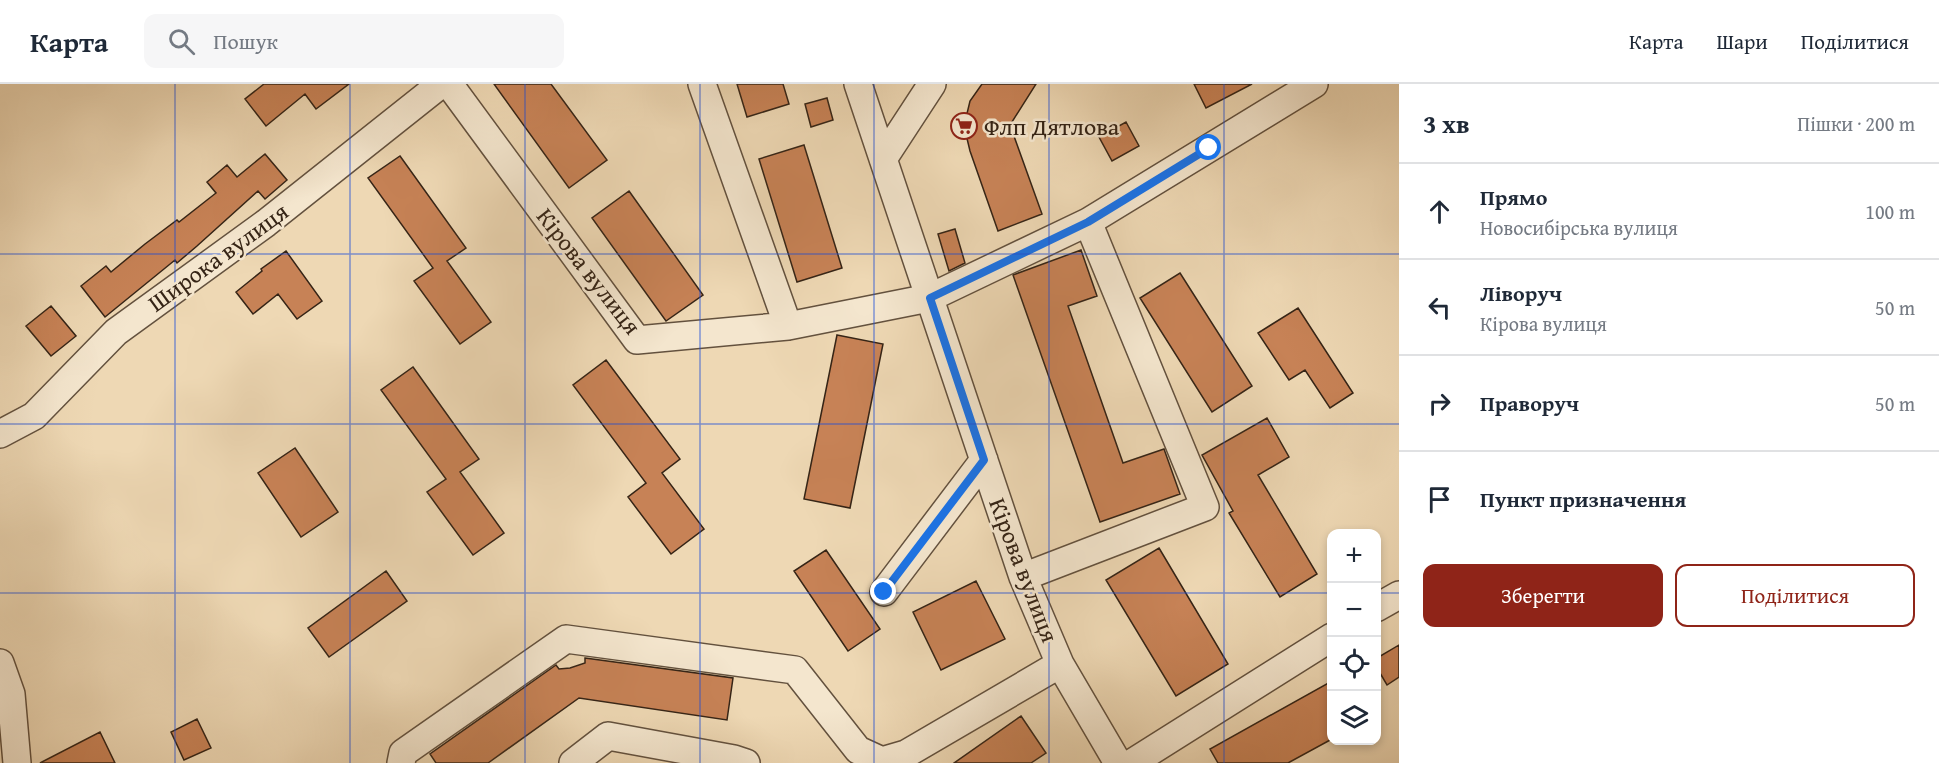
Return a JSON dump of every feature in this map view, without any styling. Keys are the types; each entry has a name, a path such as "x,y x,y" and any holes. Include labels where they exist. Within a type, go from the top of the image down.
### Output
{"street":[{"name":"Широка вулиця","path":"0,434 34,416 116,332 267,223 441,84"},
{"name":"Кірова вулиця","path":"449,84 636,340 788,326 930,298"},
{"path":"702,84 788,326"},
{"name":"Кірова вулиця","path":"858,84 1023,577 1060,664 1118,763"},
{"path":"883,159 932,84"},
{"path":"930,298 1088,222 1314,84"},
{"path":"1023,577 1205,507 1088,222"},
{"path":"884,592 984,460"},
{"path":"401,763 403,753 566,639 795,670 858,750 882,762 906,754 1060,664"},
{"path":"1132,763 1327,640"},
{"path":"0,663 17,763"},
{"path":"573,763 608,736 746,763"}],"building":[{"path":"264,84 349,84 316,109 305,94 266,126 245,99"},
{"path":"494,84 551,84 607,160 569,188"},
{"path":"737,84 783,84 789,104 747,117"},
{"path":"982,84 1036,84 1010,125 1042,214 998,231 970,151 964,126 970,101"},
{"path":"1194,84 1252,84 1206,108"},
{"path":"827,98 833,120 811,127 805,104"},
{"path":"1126,122 1139,146 1112,161 1099,137"},
{"path":"804,145 842,268 797,282 759,159"},
{"path":"265,154 287,180 265,199 258,191 177,263 175,260 105,317 81,286 106,266 111,272 145,244 177,220 179,222 216,193 207,182 227,165 237,177"},
{"path":"400,156 466,248 447,261 491,322 460,344 414,281 433,268 368,178"},
{"path":"629,191 703,295 666,321 592,218"},
{"path":"955,229 965,263 949,271 938,234"},
{"path":"1081,250 1097,296 1068,306 1123,463 1164,449 1180,494 1100,522 1013,275"},
{"path":"286,251 322,301 297,319 278,294 253,314 236,292 262,271 261,269"},
{"path":"1180,273 1252,386 1212,412 1140,298"},
{"path":"51,306 76,336 51,356 26,326"},
{"path":"1298,308 1353,393 1330,408 1305,370 1289,380 1258,333"},
{"path":"837,335 883,344 850,508 804,499"},
{"path":"606,360 680,459 662,473 704,529 671,554 628,497 646,483 573,385"},
{"path":"413,367 479,459 460,472 504,533 473,555 427,492 446,479 381,390"},
{"path":"1267,418 1289,457 1258,475 1317,574 1280,597 1229,513 1233,511 1202,455"},
{"path":"295,448 338,512 301,537 258,473"},
{"path":"1159,548 1228,664 1176,696 1106,580"},
{"path":"826,550 880,629 848,651 794,571"},
{"path":"386,571 407,601 329,657 308,628"},
{"path":"976,581 1005,639 941,670 913,612"},
{"path":"1399,645 1399,677 1387,685 1381,675 1381,656"},
{"path":"585,658 733,678 727,720 579,698 488,763 436,763 430,754 556,665 559,669 570,668 585,663"},
{"path":"1327,684 1327,742 1288,763 1218,763 1210,749"},
{"path":"1021,716 1046,753 1031,763 954,763"},
{"path":"197,719 211,748 184,760 171,732"},
{"path":"100,732 115,763 40,763"}],"place":[{"name":"Флп Дятлова","path":"964,126"}],"route":[{"path":"884,592 984,460 930,298 1088,222 1209,148"}]}
